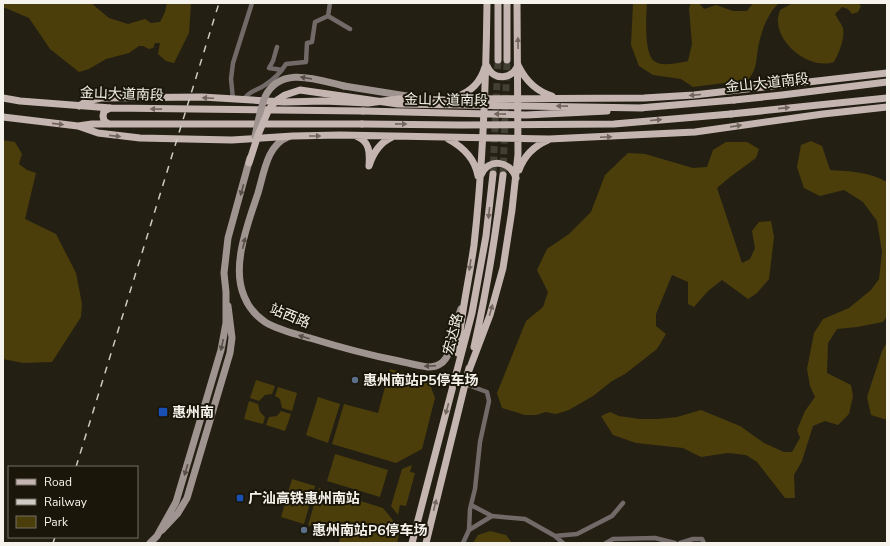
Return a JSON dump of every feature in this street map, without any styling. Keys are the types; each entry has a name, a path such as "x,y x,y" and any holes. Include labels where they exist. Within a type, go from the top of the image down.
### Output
{"main road":[{"path":"457,370 460,334 474,245 480,180 487,62 487,3"},
{"path":"498,3 498,60"},
{"path":"506,3 507,60"},
{"path":"468,373 490,314 503,268 515,181 518,140 517,3"},
{"path":"487,62 490,72 496,76 502,77 509,76 514,72 518,63"},
{"path":"450,98 464,93 473,87 482,75 487,62"},
{"path":"518,63 525,78 537,90 562,98"},
{"path":"79,106 87,101 101,98 187,97 284,102 324,101 368,103 399,99 450,98 644,98 694,95 887,73"},
{"path":"827,81 887,81"},
{"name":"金山大道南段","path":"3,98 110,108 526,114 643,108 734,100 887,81"},
{"path":"249,164 269,109 276,101 285,95 300,90 398,104 643,108"},
{"path":"823,114 887,98"},
{"name":"金山大道南段","path":"3,117 78,126 110,124 614,124 887,98"},
{"path":"110,108 104,111 102,116 104,121 110,124"},
{"path":"78,126 98,133 140,138 232,140 293,136 394,136 549,140 695,132 823,114 887,108"},
{"path":"353,136 363,140 369,147 369,166 371,157 377,148 384,141 394,136"},
{"path":"444,138 459,146 467,153 476,167 480,180"},
{"path":"515,181 526,157 534,148 549,140"},
{"path":"480,180 485,168 491,164 498,163 505,164 511,168 515,181"},
{"name":"宏达路","path":"412,543 472,312 485,244 493,174"},
{"name":"宏达路","path":"426,543 482,315 496,237 503,175"}],"street":[{"path":"233,99 231,79 233,63 252,3"},
{"path":"328,16 330,3"},
{"path":"328,16 350,29"},
{"path":"244,99 248,93 265,86 282,70 286,64 306,62 307,43 312,42 315,22 328,16"},
{"path":"277,47 273,61 269,68 282,70"},
{"path":"150,543 156,536 176,502 221,350 226,323 225,261 228,238 249,164 264,101 268,93 273,86 285,79 300,77 372,92 434,99"},
{"name":"站西路","path":"293,136 282,140 271,152 242,247 239,269 240,282 246,301 264,322 324,343 432,367 441,364 447,356 465,299"},
{"path":"463,543 469,530 480,442 489,401 487,392 465,384"},
{"path":"555,536 577,534 612,516 623,504"},
{"path":"471,505 492,516 525,519 555,536 563,543"},
{"path":"469,530 492,516"},
{"path":"606,543 613,539 655,538 675,543"},
{"path":"680,543 694,539 702,539 704,543"}],"green space":[{"path":"3,3 91,3 109,18 128,24 145,19 151,23 160,22 165,12 167,3 191,3 189,33 174,63 166,61 158,54 160,43 155,43 153,48 149,49 139,46 129,53 106,59 89,69 79,72 50,49 29,18 3,7"},
{"path":"633,3 647,3 646,34 651,57 657,63 665,64 688,61 692,44 689,8 691,3 699,3 704,9 716,5 733,11 747,11 753,3 779,3 771,12 765,24 759,42 755,68 748,80 693,87 681,79 653,75 639,66 631,45"},
{"path":"793,3 858,3 861,6 858,12 852,14 848,9 842,7 835,14 843,28 843,37 834,62 825,64 806,59 798,54 784,40 780,31 778,16 780,10"},
{"path":"3,140 15,142 22,154 19,164 27,170 36,173 25,219 56,234 76,273 82,304 81,317 52,362 23,363 3,359"},
{"path":"811,141 822,146 830,170 867,174 887,182 887,316 883,322 837,329 828,343 827,373 851,385 853,396 849,414 838,425 825,421 813,426 802,461 794,475 795,498 785,498 757,462 746,455 728,453 701,457 683,448 636,443 613,435 601,416 610,412 619,416 640,419 658,419 677,417 701,410 740,426 764,443 784,452 792,452 800,438 797,430 805,411 815,397 810,386 807,369 814,333 823,319 849,308 871,290 879,279 882,252 877,221 863,202 844,190 820,196 804,188 797,167 801,145"},
{"path":"726,142 747,142 759,149 756,158 717,188 742,263 750,259 755,248 752,231 759,222 771,221 774,237 769,279 757,293 748,299 722,280 708,291 694,307 688,304 688,282 672,275 656,314 656,326 666,334 657,349 625,374 612,381 593,396 569,410 556,414 546,412 536,415 525,415 502,408 497,393 526,321 543,307 548,292 537,270 547,249 569,234 591,212 605,175 628,153 645,154 693,168 707,167 713,150"},
{"path":"887,342 887,420 871,415 867,397 882,351"},
{"path":"390,369 428,379 435,398 422,449 396,463 332,444 344,404 378,413"},
{"path":"256,380 275,386 272,394 265,395 259,401 250,398"},
{"path":"278,387 297,393 292,411 282,408 280,399 275,396"},
{"path":"318,397 340,404 328,443 306,435"},
{"path":"249,401 258,404 260,412 265,417 263,424 244,419"},
{"path":"281,411 291,414 285,431 266,425 269,417 277,416"},
{"path":"335,454 388,470 380,497 327,481"},
{"path":"412,465 410,472 415,473 406,506 400,505 398,515 391,506 402,469"},
{"path":"292,479 315,486 304,524 281,517"},
{"path":"319,488 383,508 400,529 397,543 339,543 341,534 308,525"},
{"path":"490,531 506,535 512,543 473,543 478,535"}],"tunnel":[{"path":"493,174 498,60"},
{"path":"503,175 507,60"}],"railway":[{"path":"76,466 219,3"},
{"path":"53,543 55,538"}],"place":[{"name":"惠州南站P5停车场","path":"355,380"},
{"name":"惠州南","path":"163,412"},
{"name":"广汕高铁惠州南站","path":"240,498"},
{"name":"惠州南站P6停车场","path":"304,530"}]}
